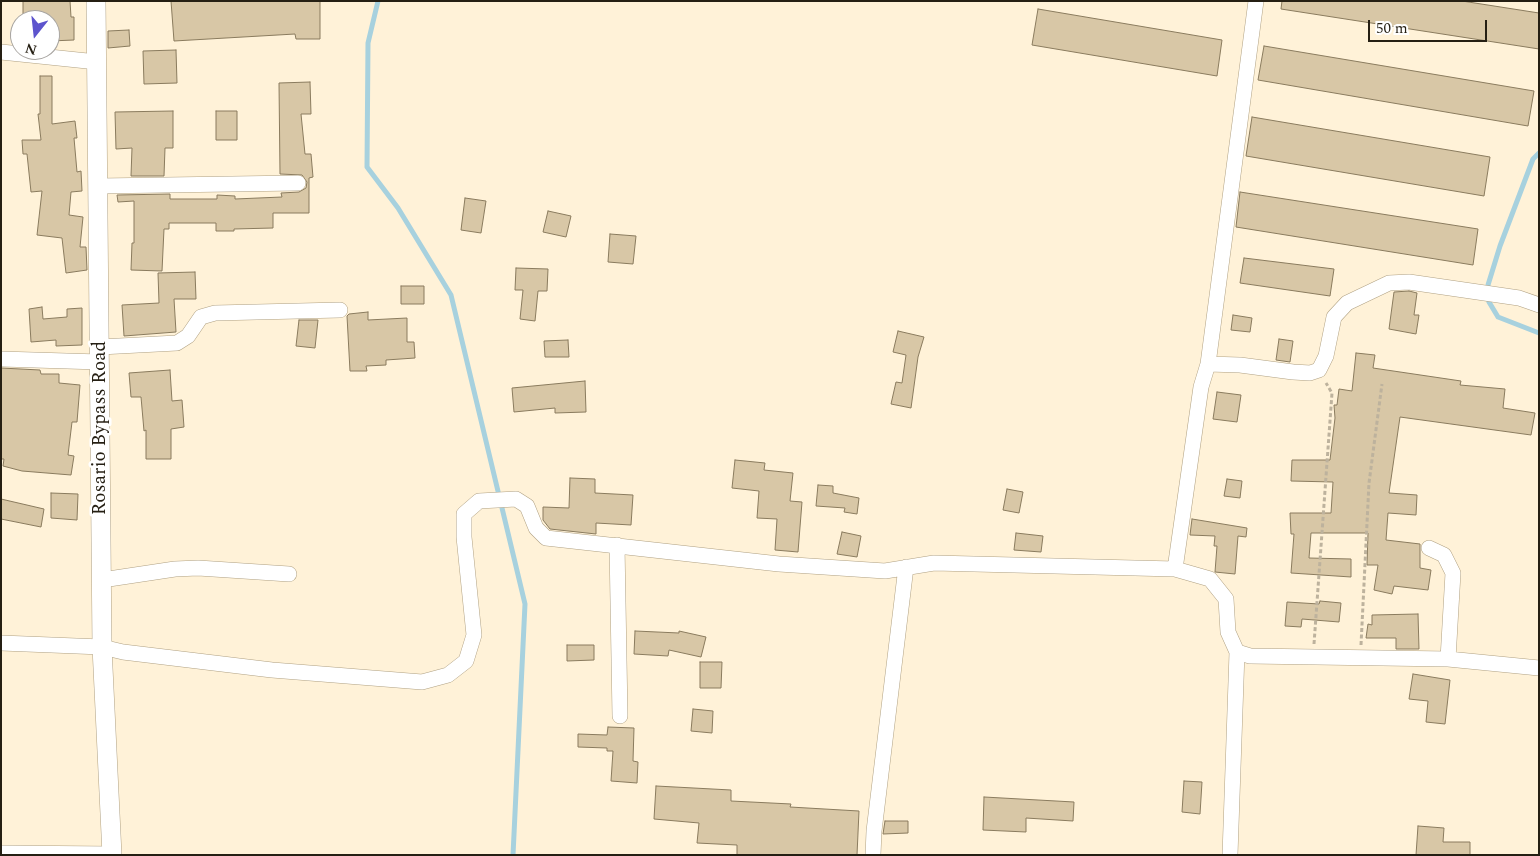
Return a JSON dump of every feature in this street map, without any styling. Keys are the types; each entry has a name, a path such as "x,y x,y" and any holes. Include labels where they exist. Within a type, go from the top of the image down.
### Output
{"main road":[{"name":"Rosario Bypass Road","path":"96,1 102,647 112,854"}],"street":[{"path":"1175,569 1201,387 1208,364 1256,1"},
{"path":"1,52 97,62"},
{"path":"99,186 298,183"},
{"path":"1208,364 1240,365 1310,373 1319,370 1326,356 1334,317 1348,303 1389,283 1409,282 1519,298 1539,305"},
{"path":"1,359 100,354 177,342 188,336 201,317 215,313 340,310"},
{"path":"1,642 102,647 123,652 263,668 422,682 448,676 466,661 474,635 464,537 464,514 479,501 516,499 527,506 536,528 546,538 779,564 885,571 934,563 1175,569 1210,580 1226,599 1228,632 1237,652 1230,855"},
{"path":"617,545 620,716"},
{"path":"1429,548 1444,555 1454,573 1448,659"},
{"path":"873,855 874,831 906,567"},
{"path":"102,580 175,568 289,574"},
{"path":"1237,652 1250,656 1448,659 1539,668"},
{"path":"1,853 112,854"}],"path":[{"path":"1312,657 1332,393 1319,370"},
{"path":"1360,658 1369,483 1382,384"}],"building":[{"path":"23,1 70,1 71,17 74,17 74,40 60,41 60,10 23,10"},
{"path":"171,1 320,1 320,39 296,39 295,34 174,41"},
{"path":"1282,1 1462,1 1539,13 1539,49 1281,9"},
{"path":"1038,9 1222,40 1217,76 1032,45"},
{"path":"129,30 130,46 108,48 108,31"},
{"path":"1264,46 1534,91 1528,126 1258,80"},
{"path":"176,50 177,83 144,84 143,51"},
{"path":"40,76 52,76 52,124 75,121 77,138 74,138 77,172 81,171 82,191 71,192 69,215 83,217 80,247 86,247 87,270 66,273 62,238 37,235 42,191 31,192 27,154 23,154 22,140 41,140 38,114 40,114"},
{"path":"310,82 311,114 301,114 305,154 311,154 313,177 309,178 309,213 273,213 273,228 234,229 234,231 216,231 216,223 169,223 169,229 164,229 162,271 131,270 132,243 134,243 134,201 118,202 117,195 170,194 170,199 217,199 217,195 235,196 235,199 282,197 281,193 299,192 306,188 307,182 302,175 280,174 279,83"},
{"path":"173,111 173,148 165,148 164,176 131,176 132,148 116,149 115,112"},
{"path":"216,111 237,111 237,140 216,140"},
{"path":"1252,117 1490,157 1484,196 1246,156"},
{"path":"1240,192 1478,229 1473,265 1236,227"},
{"path":"465,198 486,201 481,233 461,230"},
{"path":"548,211 571,216 566,237 543,232"},
{"path":"610,234 636,236 633,264 608,262"},
{"path":"1244,258 1334,269 1330,296 1240,283"},
{"path":"516,268 548,269 547,291 538,291 535,321 520,319 523,290 515,290"},
{"path":"195,272 196,299 174,299 176,332 124,336 122,305 159,303 158,273"},
{"path":"401,286 424,286 424,304 401,304"},
{"path":"1409,291 1417,293 1414,315 1419,315 1416,334 1389,329 1394,292"},
{"path":"42,307 43,319 67,317 67,309 82,308 82,345 56,346 56,340 31,342 29,309"},
{"path":"368,312 368,320 407,318 407,342 414,342 415,358 386,360 386,365 366,366 367,371 350,371 347,316 349,314"},
{"path":"1233,315 1252,318 1250,332 1231,330"},
{"path":"299,320 318,320 315,348 296,346"},
{"path":"898,331 924,337 918,357 911,408 891,404 896,382 902,383 906,355 893,352"},
{"path":"1279,339 1293,341 1290,362 1276,360"},
{"path":"568,340 569,357 545,357 544,341"},
{"path":"1356,353 1375,355 1373,368 1461,381 1460,385 1505,389 1503,408 1535,413 1531,435 1400,417 1389,493 1417,495 1416,515 1388,513 1386,540 1420,544 1420,568 1431,570 1428,590 1394,586 1392,594 1374,590 1378,565 1367,565 1368,533 1311,533 1309,558 1351,559 1351,577 1291,573 1294,534 1291,534 1290,513 1331,513 1333,482 1291,481 1292,460 1330,460 1335,418 1334,405 1337,405 1339,389 1352,391"},
{"path":"1,368 40,370 41,374 59,374 59,383 80,385 77,422 72,422 68,455 74,456 71,475 22,471 3,466 4,459 1,459"},
{"path":"170,370 172,401 182,400 184,427 171,429 171,459 146,459 146,430 144,431 141,397 131,397 129,373"},
{"path":"585,381 586,412 555,413 555,408 514,412 512,388"},
{"path":"1217,392 1241,395 1237,422 1213,419"},
{"path":"735,460 765,463 764,470 793,473 790,501 802,502 798,552 775,550 777,519 757,518 759,491 732,488"},
{"path":"570,478 595,479 595,493 633,495 631,525 596,523 596,534 550,529 543,520 543,507 569,508"},
{"path":"1227,479 1242,481 1240,498 1224,496"},
{"path":"818,485 833,486 833,493 859,498 857,514 844,512 845,508 816,506"},
{"path":"1007,489 1023,492 1019,513 1003,510"},
{"path":"51,493 78,494 77,520 51,518"},
{"path":"1,499 44,509 41,527 1,519"},
{"path":"1192,519 1247,528 1246,537 1238,536 1235,574 1215,572 1217,546 1214,546 1215,536 1190,535"},
{"path":"842,532 861,536 857,557 837,554"},
{"path":"1016,533 1043,536 1041,552 1014,550"},
{"path":"1320,601 1341,603 1339,622 1302,619 1301,627 1285,626 1287,602 1319,604"},
{"path":"1418,614 1419,649 1396,649 1396,638 1366,638 1368,624 1372,625 1372,615"},
{"path":"635,631 679,633 679,631 706,637 701,657 669,650 668,656 634,654"},
{"path":"567,645 594,645 594,660 567,661"},
{"path":"700,662 722,662 721,688 700,688"},
{"path":"1413,674 1450,680 1445,724 1426,722 1428,701 1409,699"},
{"path":"693,709 713,711 712,733 691,731"},
{"path":"608,727 634,728 633,761 638,762 637,783 611,781 613,751 607,751 607,748 578,747 578,734 607,735"},
{"path":"1184,781 1202,782 1200,814 1182,812"},
{"path":"656,786 731,790 731,801 791,804 790,807 859,811 857,855 737,855 737,845 697,843 699,823 654,819"},
{"path":"984,797 1074,802 1073,821 1026,818 1026,832 983,830"},
{"path":"885,821 908,821 908,833 883,834"},
{"path":"1418,826 1444,828 1443,842 1470,842 1470,855 1416,855"}],"waterway":[{"path":"378,1 368,43 367,167 398,208 451,295 525,604 513,855"},
{"path":"1488,285 1500,246 1533,159 1539,153"},
{"path":"1489,302 1498,317 1539,333"}]}
